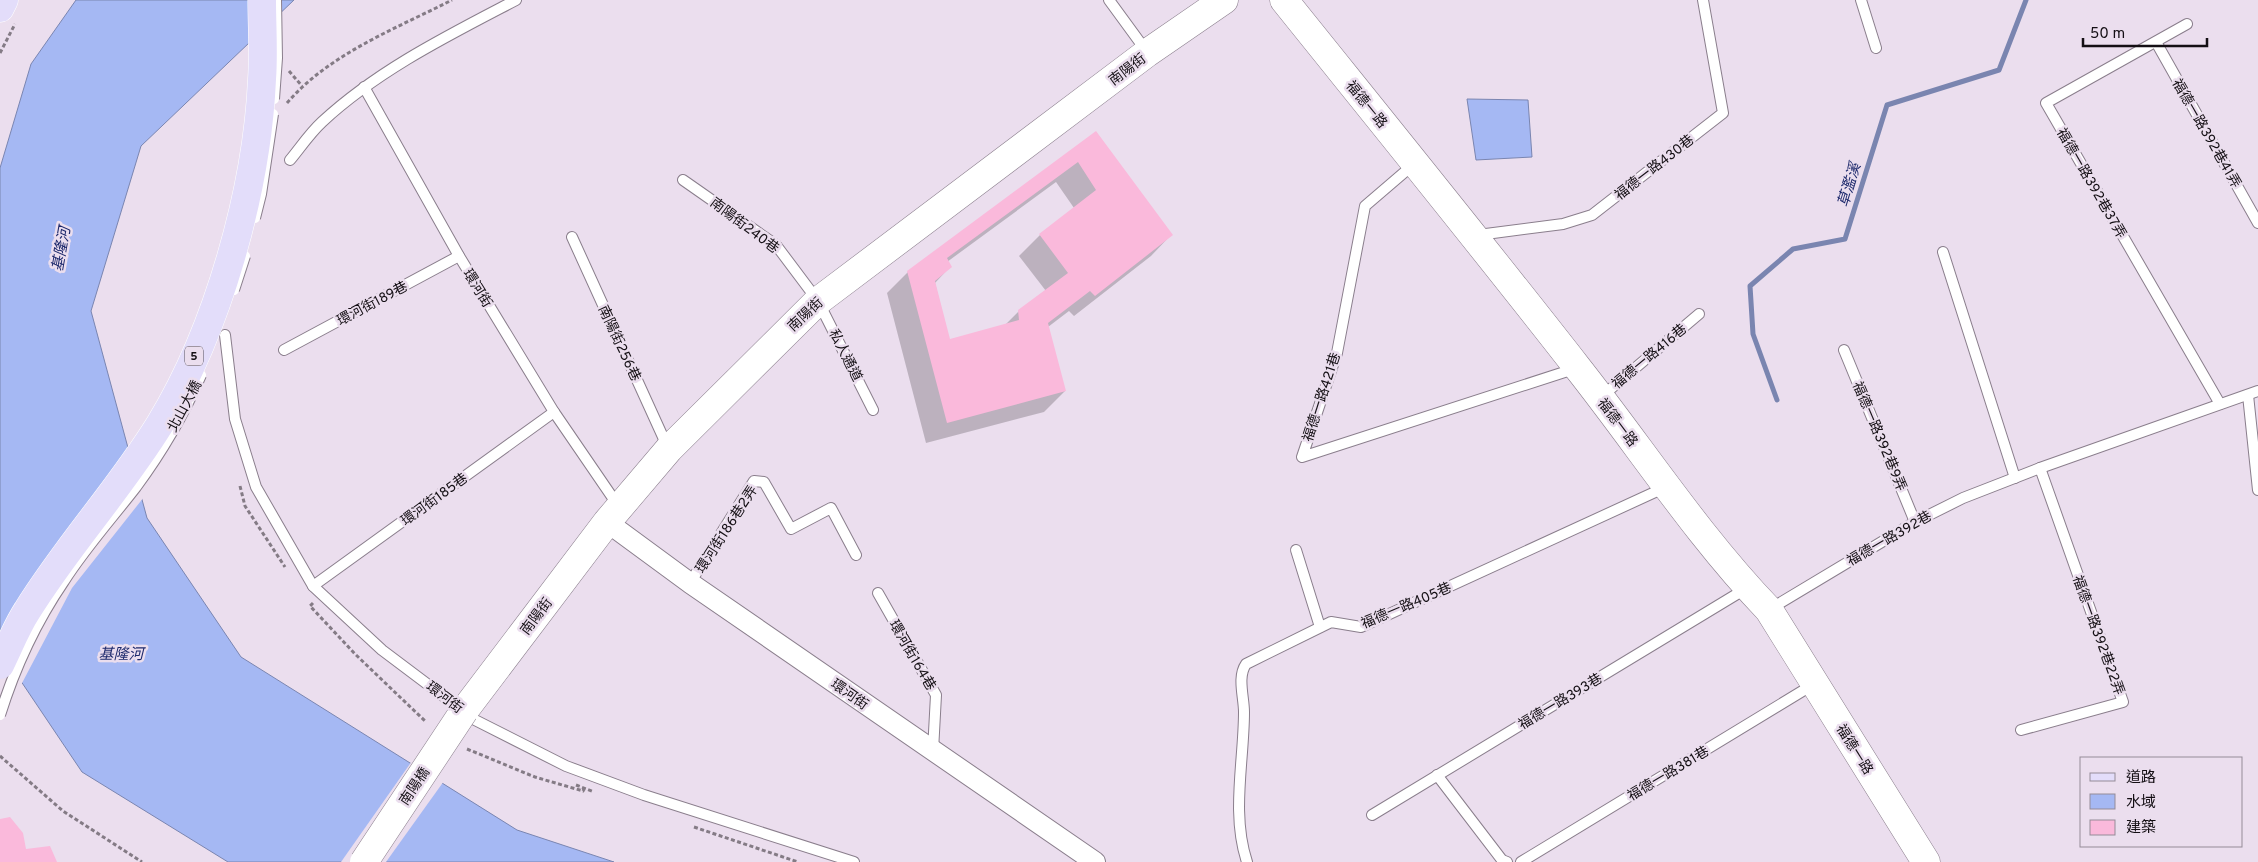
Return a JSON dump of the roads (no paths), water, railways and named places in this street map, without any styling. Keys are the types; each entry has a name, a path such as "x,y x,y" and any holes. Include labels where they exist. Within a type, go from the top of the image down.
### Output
{"main road":[{"path":"0,8 4,0"},
{"name":"北山大橋","path":"0,665 25,612 57,565 123,480 160,423 199,346 219,294 240,224 257,131 262,79 262,0"}],"street":[{"name":"南陽街","path":"464,711 613,515 669,449 818,301 1148,53 1224,0"},
{"name":"福德一路","path":"1284,0 1578,368 1666,487 1747,587 1769,610 1926,862"},
{"name":"環河街","path":"613,515 690,584 1095,862"},
{"name":"南陽橋","path":"364,862 464,711"}],"lane":[{"path":"252,229 261,194 271,132 276,77 276,0"},
{"path":"290,160 321,123 364,87 443,38 516,0"},
{"path":"1109,0 1148,53"},
{"name":"福德一路430巷","path":"1472,236 1563,224 1592,216 1722,113 1703,0"},
{"path":"1861,0 1876,48"},
{"name":"福德一路392巷37弄","path":"2187,24 2046,102 2220,404"},
{"name":"福德一路392巷41弄","path":"2156,42 2258,223"},
{"name":"環河街","path":"364,87 459,256 554,412 613,515"},
{"name":"福德一路421巷","path":"1415,163 1365,206 1336,352 1302,457 1578,368"},
{"name":"南陽街240巷","path":"683,180 776,245 818,301"},
{"name":"南陽街256巷","path":"572,237 669,449"},
{"path":"231,299 247,247"},
{"path":"1943,252 2014,478"},
{"name":"環河街189巷","path":"284,350 459,256"},
{"name":"私人通道","path":"818,301 873,410"},
{"name":"福德一路416巷","path":"1600,398 1699,314"},
{"path":"215,341 222,324"},
{"name":"環河街","path":"225,335 235,419 256,487 313,586 382,650 475,720 566,766 644,794 854,862"},
{"name":"福德一路392巷9弄","path":"1844,350 1916,522"},
{"name":"北山大橋","path":"0,715 9,686 35,627 64,580 142,477 176,424 194,391 204,366"},
{"path":"2253,393 2258,490"},
{"name":"福德一路392巷","path":"1769,610 1916,522 1963,498 2040,468 2253,393"},
{"name":"環河街185巷","path":"313,586 554,412"},
{"name":"福德一路392巷22弄","path":"2021,730 2123,702 2040,468"},
{"name":"環河街186巷2弄","path":"690,584 754,481 764,482 791,529 831,508 856,554"},
{"name":"福德一路405巷","path":"1247,862 1239,817 1244,713 1242,671 1246,664 1331,622 1361,627 1666,487"},
{"path":"1296,550 1320,627"},
{"name":"福德一路393巷","path":"1372,815 1747,587"},
{"name":"環河街164巷","path":"878,593 936,695 933,751"},
{"name":"福德一路381巷","path":"1521,862 1814,684"},
{"path":"1437,775 1502,860 1507,862"}],"water":[{"name":"基隆河","path":"76,0 294,0 141,146 91,311 147,518 241,657 517,830 614,862 228,862 82,772 0,650 0,168 31,64"},
{"path":"1467,99 1528,100 1532,157 1476,160"}],"waterway":[{"name":"草濫溪","path":"1777,400 1753,334 1750,286 1793,249 1845,239 1887,105 1999,70 2026,0"}]}
